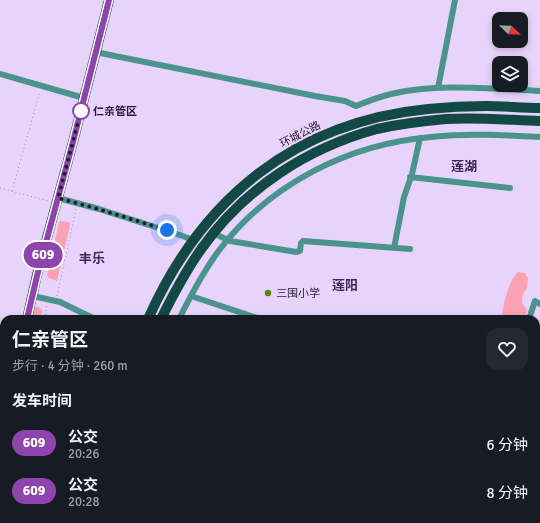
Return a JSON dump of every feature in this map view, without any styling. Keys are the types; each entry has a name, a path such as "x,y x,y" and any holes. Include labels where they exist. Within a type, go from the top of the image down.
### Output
{"main road":[{"path":"28,315 109,0"},
{"name":"环城公路","path":"150,315 166,283 193,240 223,204 260,172 308,142 336,130 376,117 408,111 447,107 480,106 540,108"},
{"path":"163,315 184,275 201,249 227,217 247,198 277,175 314,153 353,136 392,126 448,119 486,118 540,120"}],"street":[{"path":"438,88 455,0"},
{"path":"96,52 345,101 356,106 392,94 438,88 540,91"},
{"path":"0,74 84,98"},
{"path":"181,315 214,258 247,219 264,204 315,170 370,148 420,138 450,135 540,137"},
{"path":"394,248 404,196 420,138"},
{"path":"410,177 510,188"},
{"path":"57,200 78,203 193,240"},
{"path":"213,233 230,241 296,252 300,251 301,243 303,241 410,249"},
{"path":"33,296 60,302 87,315"},
{"path":"191,296 248,315"},
{"path":"530,315 535,301 540,304"}],"path":[{"path":"12,191 41,86"},
{"path":"0,188 57,200"},
{"path":"56,301 78,203"},
{"path":"46,315 48,299"}],"shaded area":[{"path":"59,222 68,222 70,225 57,281 49,278 47,275"},
{"path":"518,272 525,273 528,279 527,288 523,294 522,300 522,303 527,310 526,315 502,315 507,294"},
{"path":"35,307 39,307 42,310 41,315 33,315"}],"bus line":[{"name":"609","path":"28,315 109,0"}],"place":[{"name":"仁亲管区","path":"81,111"},
{"name":"三围小学","path":"268,293"}],"district":[{"name":"莲湖","path":"464,166"},
{"name":"丰乐","path":"92,258"},
{"name":"莲阳","path":"345,285"}],"route":[{"path":"81,111 58,198 167,230"}]}
